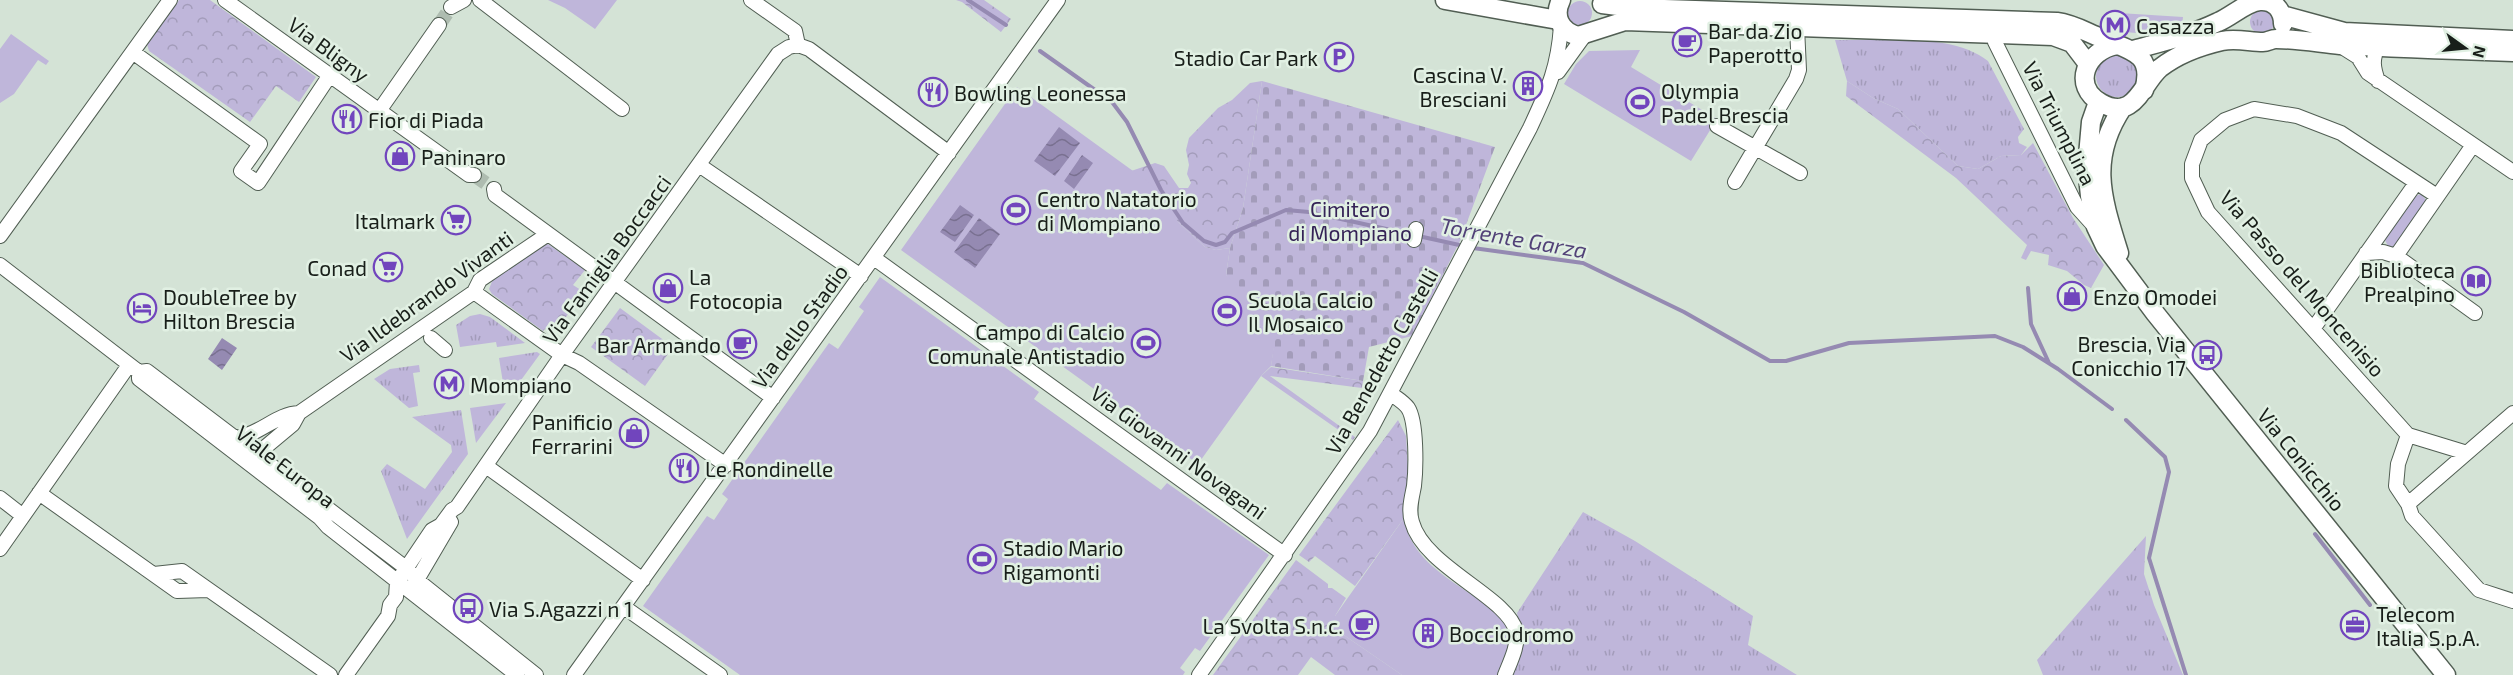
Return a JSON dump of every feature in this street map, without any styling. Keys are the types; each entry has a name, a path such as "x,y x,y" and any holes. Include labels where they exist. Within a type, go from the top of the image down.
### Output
{"main road":[{"path":"1445,0 1559,23 1571,34 1591,32 1603,17 1600,2 1634,8 2057,22 2075,26 2125,47 2141,57 2147,68 2148,79 2144,90"},
{"path":"1559,23 1557,9 1561,0"},
{"path":"2088,64 2100,50 2191,34 2254,2 2268,1 2274,4 2283,15 2344,32 2513,40"},
{"path":"2248,6 2244,12 2242,25 2244,31 2254,40"},
{"path":"2273,39 2282,28 2283,15"},
{"name":"Via Triumplina","path":"1591,32 1624,21 2053,36 2072,42 2088,64 2086,81 2092,96 2098,102 2123,107"},
{"path":"2123,107 2136,101 2158,70 2181,55 2225,40 2261,42 2273,39 2338,45 2513,52"},
{"name":"Via Conicchio","path":"2098,102 2091,122 2087,166 2096,228 2105,246 2155,313 2446,675"},
{"name":"Via Conicchio","path":"2123,107 2110,130 2100,166 2102,196 2107,219 2124,270"}],"street":[{"path":"0,236 170,0"},
{"name":"Via Bligny","path":"225,0 471,177"},
{"path":"452,7 465,0"},
{"path":"480,0 622,109"},
{"path":"751,0 795,31 798,45 809,49 949,153"},
{"name":"Via dello Stadio","path":"574,675 1057,1"},
{"name":"Via Benedetto Castelli","path":"1199,675 1354,456 1390,393 1530,128 1551,81 1559,55 1559,23"},
{"name":"Via Bligny","path":"379,111 439,25"},
{"path":"1735,182 1796,79 1798,70 1797,27"},
{"name":"Via Benedetto Castelli","path":"1551,81 1591,32"},
{"name":"Via Triumplina","path":"1994,33 1995,42 2077,207 2096,228"},
{"name":"Via Famiglia Boccacci","path":"345,675 388,616 396,597 396,582 432,530 457,507 778,54 798,45"},
{"path":"2338,45 2358,57 2368,73 2378,81 2513,172"},
{"path":"2378,46 2373,57 2373,68 2378,81"},
{"path":"134,52 260,144 241,171 258,183 330,75"},
{"name":"Via Passo del Moncenisio","path":"2408,435 2208,212 2192,178 2192,164 2201,140 2225,120 2254,109 2289,114 2341,133 2437,196"},
{"path":"1717,126 1800,173"},
{"path":"2396,256 2473,145"},
{"path":"699,165 861,276"},
{"path":"2313,329 2416,183"},
{"path":"493,193 773,398"},
{"name":"Via Ildebrando Vivanti","path":"257,454 293,424 299,413 474,292 480,280 548,234"},
{"path":"2366,253 2383,252 2396,256 2475,312"},
{"name":"Via Giovanni Novagani","path":"874,258 1285,555"},
{"name":"Viale Europa","path":"0,265 134,369 139,379 320,518 396,582 413,586"},
{"path":"474,292 562,356 579,363 726,465"},
{"path":"431,338 445,350"},
{"path":"0,549 134,369"},
{"name":"Viale Europa","path":"134,369 147,371 406,568 413,586"},
{"path":"1390,393 1408,408 1413,427 1414,483 1410,505 1412,523 1435,557 1504,612 1513,624 1516,639 1505,675"},
{"name":"Via Ildebrando Vivanti","path":"236,438 258,432 287,414 299,413"},
{"path":"2408,504 2513,413"},
{"path":"208,432 218,433 244,454 257,454"},
{"path":"2467,453 2408,435 2398,464 2396,486 2408,504 2412,516 2479,590 2513,601"},
{"path":"2442,446 2448,457 2446,471"},
{"path":"486,466 643,580"},
{"path":"39,494 154,574 182,571 330,675"},
{"path":"0,498 23,516"},
{"name":"Via Famiglia Boccacci","path":"388,616 397,611 413,586 455,516 457,507"},
{"path":"413,586 517,675"},
{"path":"413,586 536,675"},
{"path":"624,607 720,675"}],"green space":[{"path":"179,0 210,0 316,77 299,102 276,86 250,122 149,51 147,44"},
{"path":"548,0 617,0 595,29 565,8"},
{"path":"956,0 984,0 1011,19 1001,32 962,2"},
{"path":"1580,1 1588,5 1592,13 1588,21 1580,25 1572,21 1568,13 1572,5"},
{"path":"2262,10 2271,13 2274,22 2271,31 2262,34 2253,31 2250,22 2253,13"},
{"path":"2119,13 2183,17 2182,26 2150,33 2126,32 2118,30"},
{"path":"11,34 49,61 46,65 38,60 14,94 0,103 0,49"},
{"path":"1835,40 1915,40 1936,42 1973,52 1988,61 2024,129 2018,137 2019,143 2027,147 2021,155 2001,156 1978,169 1958,166 1898,109 1873,98 1847,81"},
{"name":"Olympia Padel Brescia","path":"1640,50 1631,67 1717,119 1691,161 1564,84 1576,64 1589,51"},
{"path":"2117,55 2132,61 2138,76 2132,91 2117,97 2102,91 2096,76 2102,61"},
{"path":"1262,81 1243,208 1230,248 1216,250 1205,247 1179,223 1131,171 1155,163 1164,166 1179,188 1188,188 1191,183 1187,174 1189,165 1186,150 1189,138 1218,108 1232,100 1250,83"},
{"name":"Cimitero di Mompiano","path":"1262,81 1495,147 1460,241 1412,336 1369,347 1363,381 1271,366 1276,329 1261,326 1226,275 1230,248 1243,208"},
{"path":"1847,81 1873,98 1898,109 1958,166 1978,169 2001,156 2021,155 2033,143 2073,218 2104,265 2091,288 2067,271 2048,265 2049,255 2031,251 2026,260 2021,258 2027,245 1956,178 1846,96"},
{"path":"1017,87 1151,184 1179,223 1205,247 1216,250 1230,248 1226,275 1261,305 1258,319 1261,326 1277,329 1271,366 1261,376 1198,464 901,250"},
{"path":"2421,194 2426,204 2396,247 2389,248 2385,240 2415,196"},
{"path":"545,242 585,270 573,285 584,292 553,335 545,329 543,331 492,294 489,289 493,279"},
{"path":"880,277 1039,392 1034,399 1161,490 1167,483 1269,555 1200,651 1195,648 1180,668 1185,672 1183,675 740,675 643,606 707,516 714,520 728,499 722,494 829,343 838,349 864,311 859,307"},
{"path":"620,308 673,347 645,386 591,347"},
{"path":"480,314 490,317 525,343 497,347 496,342 460,347 456,325 470,316"},
{"path":"537,352 540,354 516,387 504,389 499,358"},
{"path":"419,365 420,372 413,373 418,406 409,408 374,379 390,369"},
{"path":"1271,367 1363,381 1362,388 1270,376 1355,437 1353,440 1261,376"},
{"path":"506,403 476,443 470,408"},
{"path":"461,410 468,454 407,539 381,471 387,464 425,489 452,452 451,445 412,417"},
{"path":"1398,420 1406,436 1409,482 1404,518 1355,586 1315,556 1309,562 1299,555"},
{"path":"1583,512 1635,541 1753,616 1748,645 1797,675 1509,675 1522,631 1517,613"},
{"path":"1404,518 1411,540 1424,558 1440,573 1491,609 1503,621 1509,635 1509,645 1499,675 1402,675 1335,629 1333,621 1335,616"},
{"path":"2146,536 2144,574 2154,605 2183,675 2043,675 2037,660"},
{"path":"1296,560 1328,584 1328,588 1332,588 1346,598 1335,616 1335,629 1402,675 1335,675 1311,657 1298,675 1213,675"}],"water":[{"path":"1059,127 1080,143 1055,176 1034,161"},
{"path":"1082,155 1093,163 1074,189 1064,181"},
{"path":"960,205 974,215 955,242 940,232"},
{"path":"979,218 1000,234 975,268 954,252"},
{"path":"222,338 237,348 222,370 208,359"}],"waterway":[{"name":"Torrente Garza","path":"968,0 1006,25"},
{"name":"Torrente Garza","path":"1040,51 1112,102 1127,122 1161,190 1183,223 1204,241 1216,245 1225,242 1232,233 1286,210 1309,212 1473,248 1583,263 1684,312 1770,361 1786,361 1849,343 1995,336 2023,347 2058,369 2112,409"},
{"path":"2028,288 2031,324 2049,363"},
{"name":"Torrente Garza","path":"2126,420 2165,457 2169,472 2149,558 2186,675"},
{"path":"2315,534 2370,605"}],"tunnel":[{"path":"439,25 451,7"},
{"path":"474,175 494,189"}],"place":[{"name":"Casazza","path":"2115,25"},
{"name":"Bar da Zio Paperotto","path":"1687,42"},
{"name":"Stadio Car Park","path":"1339,57"},
{"name":"Cascina V. Bresciani","path":"1528,86"},
{"name":"Bowling Leonessa","path":"933,92"},
{"name":"Olympia Padel Brescia","path":"1640,102"},
{"name":"Fior di Piada","path":"347,119"},
{"name":"Paninaro","path":"400,156"},
{"name":"Centro Natatorio di Mompiano","path":"1016,210"},
{"name":"Italmark","path":"456,220"},
{"name":"Conad","path":"388,267"},
{"name":"Biblioteca Prealpino","path":"2476,281"},
{"name":"La Fotocopia","path":"668,288"},
{"name":"Enzo Omodei","path":"2072,296"},
{"name":"DoubleTree by Hilton Brescia","path":"142,308"},
{"name":"Scuola Calcio Il Mosaico","path":"1227,311"},
{"name":"Campo di Calcio Comunale Antistadio","path":"1146,343"},
{"name":"Bar Armando","path":"742,344"},
{"name":"Brescia, Via Conicchio 17","path":"2207,355"},
{"name":"Mompiano","path":"449,384"},
{"name":"Panificio Ferrarini","path":"634,433"},
{"name":"Le Rondinelle","path":"684,468"},
{"name":"Stadio Mario Rigamonti","path":"982,559"},
{"name":"Via S.Agazzi n 1","path":"468,608"},
{"name":"La Svolta S.n.c.","path":"1364,625"},
{"name":"Telecom Italia S.p.A.","path":"2355,625"},
{"name":"Bocciodromo","path":"1428,633"}]}
